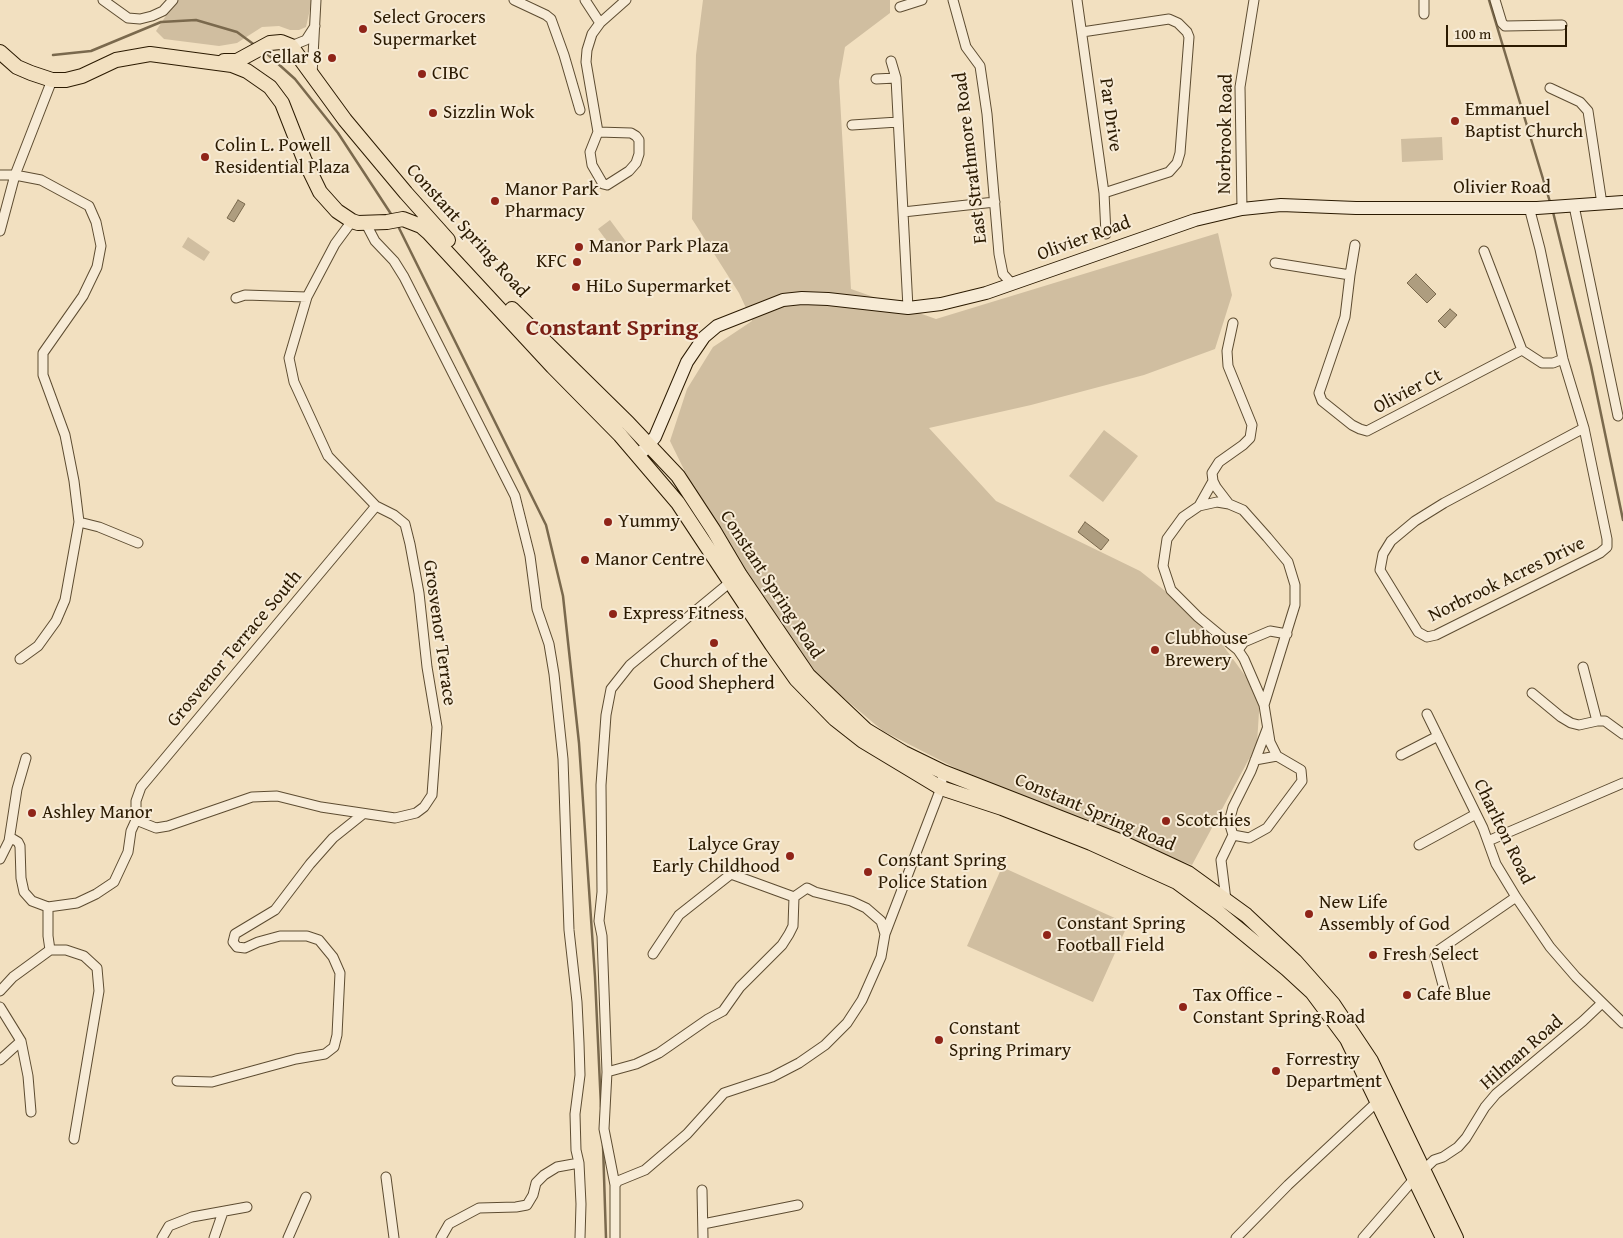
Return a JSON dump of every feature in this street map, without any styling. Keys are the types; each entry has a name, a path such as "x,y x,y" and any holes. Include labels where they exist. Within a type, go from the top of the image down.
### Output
{"main road":[{"path":"208,62 237,61 270,43 281,42 291,46"},
{"name":"Constant Spring Road","path":"291,46 345,120 406,193 514,312 649,444 678,476 714,531 735,578 772,645 796,679 835,719 863,741 941,788 1002,808 1091,842 1177,882 1203,900 1287,969 1312,992 1347,1039 1377,1102 1456,1238"},
{"path":"257,51 249,59 282,103 304,159 320,192 337,211 358,222"},
{"path":"0,52 17,67 52,80 66,80 82,76 116,60 150,54 239,68 270,87"},
{"path":"345,120 407,204 407,212 396,220"},
{"name":"Olivier Road","path":"638,456 655,437 694,350 704,336 718,326 777,302 802,298 828,299 908,308 941,304 986,293 1194,220 1242,208 1281,205 1356,208 1533,208 1623,202"},
{"name":"Constant Spring Road","path":"358,222 396,220 421,226 429,233 638,456 678,503 808,675 866,730 904,753 944,772 1117,840 1188,873 1246,915 1295,961 1333,1004 1371,1061 1443,1238"}],"street":[{"path":"102,0 128,18 140,19 163,11 173,0"},
{"path":"312,75 316,3 326,0"},
{"path":"514,0 546,14 551,19 580,110"},
{"path":"585,0 600,23"},
{"path":"598,132 631,133 639,140 639,154 636,163 629,171 607,185 602,184 592,165 590,152 598,132 586,62 586,50 592,34 600,23 626,0"},
{"path":"900,6 922,0"},
{"name":"East Strathmore Road","path":"953,0 966,47 980,66 987,114 1000,260 1003,274 1012,284"},
{"name":"Par Drive","path":"1077,0 1104,193 1106,234"},
{"name":"Norbrook Road","path":"1242,208 1240,86 1254,0"},
{"path":"1424,0 1424,14"},
{"path":"1495,0 1502,23 1505,26 1562,25"},
{"path":"1082,32 1169,20 1178,23 1187,32 1189,37 1180,153 1177,163 1169,172 1104,193"},
{"path":"291,46 306,40 315,26"},
{"path":"891,61 896,78 908,308"},
{"path":"876,79 896,78"},
{"path":"0,231 15,175 52,80"},
{"path":"1550,88 1580,102 1588,112 1602,204"},
{"path":"852,125 898,122"},
{"path":"0,175 15,175 41,180 89,206 96,222 101,246 97,267 82,296 43,353 43,375 65,435 74,481 79,522 65,600 56,621 38,646 20,659"},
{"path":"903,212 995,202"},
{"path":"1570,206 1618,416"},
{"path":"1533,208 1563,358 1584,428"},
{"path":"358,222 394,261 404,277 515,496 530,556 538,609 549,644 554,674 563,759 569,930 580,1043 580,1075 575,1114 576,1150 579,1163 580,1238"},
{"name":"Grosvenor Terrace","path":"136,820 156,828 162,827 252,797 277,796 321,807 395,818 416,813 424,807 432,795 437,727 427,667 419,593 405,524 394,515 376,506 328,456 294,382 289,358 307,297 335,244 358,222"},
{"name":"Olivier Ct","path":"1355,245 1345,317 1319,393 1322,401 1352,425 1367,431 1522,350"},
{"path":"1484,251 1522,350 1542,363 1553,363 1563,358"},
{"path":"1276,264 1350,275"},
{"path":"236,298 245,296 307,297"},
{"path":"1229,504 1213,481 1212,473 1218,462 1250,438 1252,425 1228,366 1226,351 1233,323"},
{"name":"Norbrook Acres Drive","path":"1584,428 1607,539 1607,547 1600,553 1436,634 1427,637 1418,632 1380,570 1383,554 1391,541 1415,521 1444,503 1584,428"},
{"path":"1199,506 1213,481"},
{"path":"1233,835 1249,838 1268,828 1302,781 1301,770 1277,756 1270,742 1264,705 1244,659 1238,650 1198,617 1171,590 1163,566 1167,539 1184,517 1199,506 1217,502 1229,504 1243,510 1288,562 1295,585 1295,605 1264,705"},
{"name":"Grosvenor Terrace South","path":"48,907 77,903 96,894 114,882 128,852 131,831 136,820 136,801 141,787 376,506"},
{"path":"79,522 138,542"},
{"path":"615,1238 615,1186 604,1129 607,1072 602,936 599,921 602,892 602,765 606,715 611,689 630,665 735,578"},
{"path":"1238,650 1244,642 1270,631 1287,634"},
{"path":"1583,667 1597,721"},
{"path":"1532,693 1571,723 1579,725 1605,721 1623,734"},
{"name":"Charlton Road","path":"1427,714 1476,814 1496,864 1516,897 1550,947 1623,1023"},
{"path":"1226,900 1221,860 1233,835 1229,822 1233,807 1267,729"},
{"path":"1401,756 1438,736"},
{"path":"1255,760 1277,756"},
{"path":"0,859 9,841 17,789 26,758"},
{"path":"615,1186 618,1181 645,1170 686,1134 724,1093 772,1077 798,1063 825,1046 847,1023 862,1000 882,957 885,934 941,788 944,772"},
{"path":"1488,842 1623,783"},
{"path":"177,1081 212,1082 296,1059 325,1054 334,1047 337,1035 340,974 333,957 319,940 307,936 280,936 258,942 246,948 237,947 233,942 235,934 275,910 334,838 363,814"},
{"path":"1419,845 1476,814"},
{"path":"9,841 13,839 20,846 21,878 24,892 32,901 48,907 50,950"},
{"path":"653,954 679,915 731,874 794,897"},
{"path":"794,897 807,888 866,908 881,921 885,934"},
{"path":"607,1072 636,1064 659,1054 708,1018 723,1011 740,988 782,945 789,934 793,926 794,897"},
{"path":"1446,996 1435,956 1439,950 1516,897"},
{"path":"0,991 13,977 50,950 66,950 84,956 97,968 99,990 74,1139"},
{"name":"Hilman Road","path":"1363,1238 1418,1175 1434,1160 1443,1157 1458,1147 1496,1094 1602,1003"},
{"path":"0,1007 21,1041 28,1076 31,1112"},
{"path":"0,1060 21,1041"},
{"path":"1236,1238 1288,1185 1377,1102"},
{"path":"441,1238 449,1224 479,1208 527,1205 533,1195 536,1183 544,1175 557,1167 579,1163"},
{"path":"386,1177 394,1238"},
{"path":"702,1190 703,1238"},
{"path":"288,1238 306,1197"},
{"path":"703,1224 798,1205"},
{"path":"162,1238 169,1226 192,1217 247,1206"},
{"path":"214,1238 223,1212"}],"shaded area":[{"path":"176,0 312,0 306,27 299,30 290,30 279,26 262,27 237,43 219,46 164,39 156,31"},
{"path":"703,0 890,0 890,13 845,47 839,81 851,289 936,319 1218,233 1232,295 1215,349 1144,375 1031,405 929,428 996,501 1140,571 1208,625 1260,696 1257,744 1192,865 1067,821 1018,800 883,731 819,677 756,585 714,531 670,441 687,389 713,347 752,321 739,293 692,219 696,55"},
{"path":"1442,137 1443,160 1402,162 1401,139"},
{"path":"238,200 245,204 234,222 227,218"},
{"path":"610,220 627,243 615,252 598,229"},
{"path":"188,237 210,252 204,261 182,247"},
{"path":"1416,274 1436,294 1427,303 1407,283"},
{"path":"1450,309 1457,315 1445,328 1438,321"},
{"path":"1104,430 1138,456 1103,502 1069,476"},
{"path":"1085,522 1109,540 1101,550 1078,532"},
{"name":"Constant Spring Football Field","path":"1002,867 1128,924 1093,1002 967,946"}],"waterway":[{"path":"1489,0 1550,202"},
{"path":"53,55 91,51 161,22 196,20 237,32 256,46"},
{"path":"265,52 295,79 338,133 393,217"},
{"path":"1553,212 1591,366 1623,520"},
{"path":"398,226 546,525 563,596 579,743 595,977 601,1107"},
{"path":"603,1145 606,1238"}],"place":[{"name":"Select Grocers Supermarket","path":"363,29"},
{"name":"Cellar 8","path":"332,58"},
{"name":"CIBC","path":"422,74"},
{"name":"Sizzlin Wok","path":"433,113"},
{"name":"Emmanuel Baptist Church","path":"1455,121"},
{"name":"Colin L. Powell Residential Plaza","path":"205,157"},
{"name":"Manor Park Pharmacy","path":"495,201"},
{"name":"Manor Park Plaza","path":"579,247"},
{"name":"KFC","path":"577,262"},
{"name":"HiLo Supermarket","path":"576,287"},
{"name":"Yummy","path":"608,522"},
{"name":"Manor Centre","path":"585,560"},
{"name":"Express Fitness","path":"613,614"},
{"name":"Church of the Good Shepherd","path":"714,643"},
{"name":"Clubhouse Brewery","path":"1155,650"},
{"name":"Ashley Manor","path":"32,813"},
{"name":"Scotchies","path":"1166,821"},
{"name":"Lalyce Gray Early Childhood","path":"790,856"},
{"name":"Constant Spring Police Station","path":"868,872"},
{"name":"New Life Assembly of God","path":"1309,914"},
{"name":"Constant Spring Football Field","path":"1047,935"},
{"name":"Fresh Select","path":"1373,955"},
{"name":"Cafe Blue","path":"1407,995"},
{"name":"Tax Office - Constant Spring Road","path":"1183,1007"},
{"name":"Constant Spring Primary","path":"939,1040"},
{"name":"Forrestry Department","path":"1276,1071"}],"district":[{"name":"Constant Spring","path":"612,329"}]}
